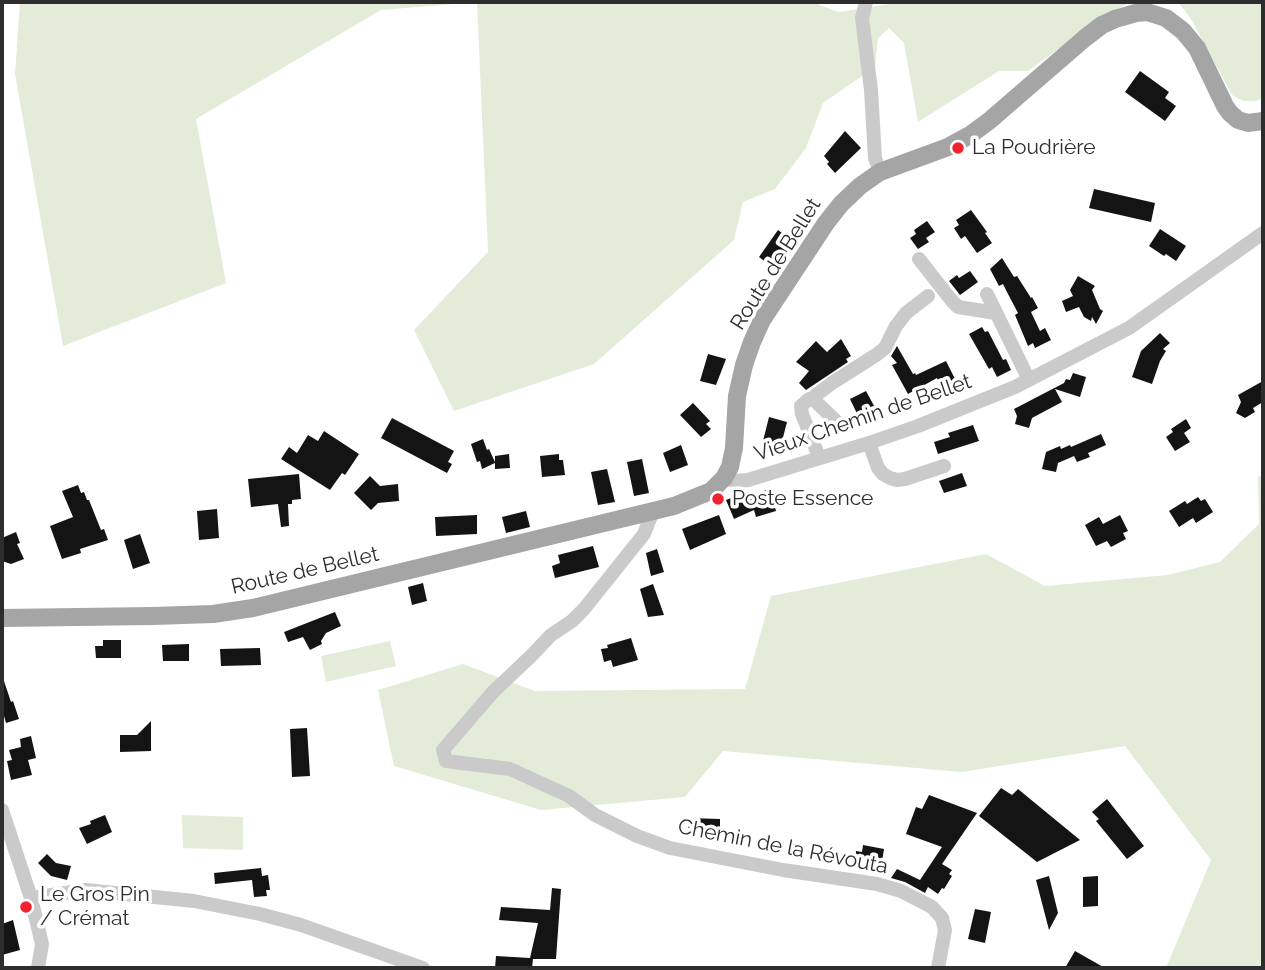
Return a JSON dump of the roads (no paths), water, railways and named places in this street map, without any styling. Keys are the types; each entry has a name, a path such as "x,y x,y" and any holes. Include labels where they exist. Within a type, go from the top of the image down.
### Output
{"main road":[{"name":"Route de Bellet","path":"2,618 232,612 292,600 653,511 710,491 724,478 730,467 739,384 762,320 841,204 859,186 880,172 948,147 970,135 1102,25 1115,19 1147,12 1166,18 1183,31 1197,48 1230,113 1238,120 1263,121"}],"street":[{"path":"866,2 862,18 872,90 875,158 880,172"},
{"name":"Vieux Chemin de Bellet","path":"724,478 734,481 748,480 869,443 1030,380 1129,328 1263,233"},
{"path":"919,258 958,307 996,313"},
{"path":"987,294 1030,380"},
{"path":"819,457 801,406 804,401 811,399 885,348 906,313 928,296"},
{"path":"811,399 838,424"},
{"path":"869,443 878,468 890,478 905,479 944,466"},
{"name":"Chemin de la Révouta","path":"653,511 644,534 584,609 551,635 493,692 443,750 446,761 510,769 569,796 595,815 670,848 783,870 877,884 901,891 933,907 942,918 945,930 938,968"},
{"path":"2,810 31,898 42,944 38,968"},
{"path":"31,898 86,890 194,901 300,925 423,968"}],"place":[{"name":"La Poudrière","path":"958,148"},
{"name":"Poste Essence","path":"718,499"},
{"name":"Le Gros Pin / Crémat","path":"26,907"}]}
